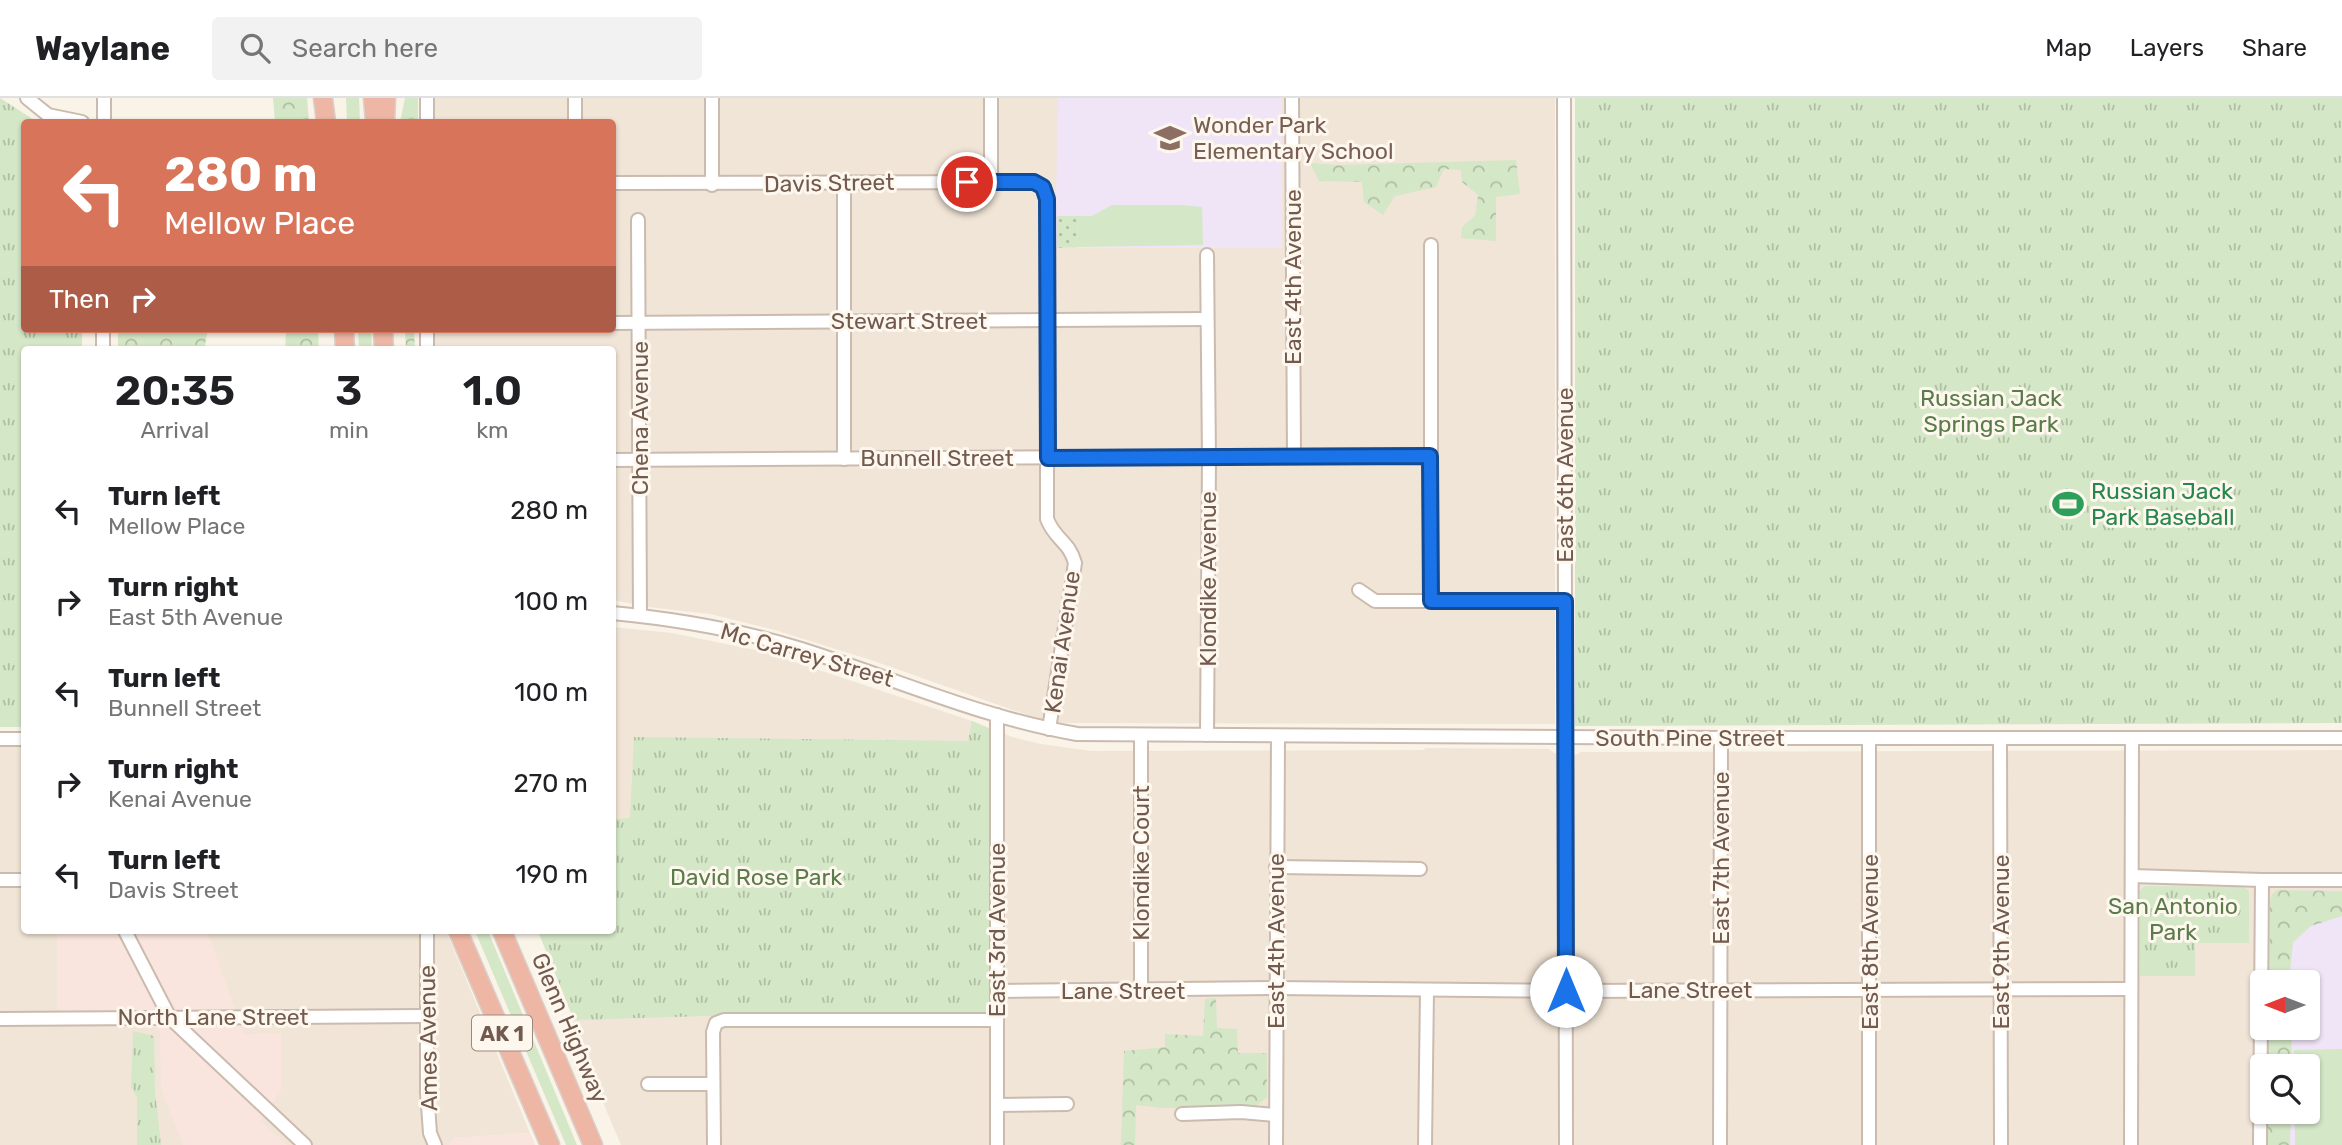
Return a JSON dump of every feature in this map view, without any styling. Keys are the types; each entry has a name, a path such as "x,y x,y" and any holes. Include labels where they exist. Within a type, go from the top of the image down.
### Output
{"highway":[{"path":"323,98 326,119"},
{"path":"333,98 334,119"},
{"path":"373,98 374,119"},
{"path":"385,119 386,98"},
{"name":"AK 1","path":"458,934 550,1145"},
{"name":"Glenn Highway","path":"503,934 593,1145"}],"street":[{"path":"27,98 57,119"},
{"path":"104,98 104,119"},
{"path":"427,98 427,119"},
{"path":"575,98 575,119"},
{"path":"712,98 712,184"},
{"path":"991,98 991,182"},
{"name":"East 4th Avenue","path":"1292,98 1294,457"},
{"name":"East 6th Avenue","path":"1564,98 1566,1145"},
{"name":"Davis Street","path":"616,183 1034,182 1043,187"},
{"path":"844,183 844,459"},
{"name":"Kenai Avenue","path":"1043,187 1047,199 1047,519 1051,531 1071,548 1075,563 1049,730"},
{"name":"Chena Avenue","path":"638,220 640,615"},
{"path":"1431,601 1432,245"},
{"name":"Klondike Avenue","path":"1207,255 1207,735"},
{"name":"Stewart Street","path":"616,323 1206,319"},
{"name":"Bunnell Street","path":"616,460 1430,456"},
{"path":"1359,590 1375,601 1565,601"},
{"name":"Mc Carrey Street","path":"616,613 724,629 799,648 998,715"},
{"name":"South Pine Street","path":"998,715 1049,730 1077,734 1141,736 2342,738"},
{"name":"East 3rd Avenue","path":"997,1145 998,715"},
{"name":"Klondike Court","path":"1141,736 1141,991"},
{"name":"East 4th Avenue","path":"1276,1145 1278,737"},
{"name":"East 7th Avenue","path":"1720,1145 1721,738"},
{"name":"East 8th Avenue","path":"1869,738 1869,1145"},
{"path":"2131,1145 2132,738"},
{"path":"0,739 21,739"},
{"name":"East 9th Avenue","path":"2000,739 2001,1145"},
{"path":"1276,867 1420,869"},
{"path":"2132,876 2342,880"},
{"path":"0,880 21,880"},
{"path":"2260,1145 2262,880"},
{"path":"127,934 170,1018 303,1144"},
{"name":"Ames Avenue","path":"427,934 429,1121 435,1145"},
{"name":"Lane Street","path":"997,991 1275,988 1566,991 2132,989"},
{"path":"1425,1145 1427,990"},
{"name":"North Lane Street","path":"0,1019 426,1016"},
{"path":"714,1145 716,1023 724,1020 998,1020"},
{"path":"648,1084 713,1084"},
{"path":"997,1105 1067,1104"},
{"path":"1182,1114 1241,1112 1276,1115"}],"shaded area":[{"path":"431,98 1555,98 1555,724 1063,723 1039,719 871,660 775,630 710,614 616,601 616,346 432,346 432,333 616,333 616,119 431,119"},
{"name":"Wonder Park Elementary School","path":"1058,98 1282,98 1282,248 1055,248"},
{"path":"616,627 672,633 765,652 972,721 1012,737 1091,751 1549,749 1554,753 1575,755 1581,752 2342,750 2342,1145 621,1145 571,1027 574,1020 539,934 616,934"},
{"path":"0,747 21,747 21,934 447,934 530,1133 454,1138 450,1145 0,1145"},
{"path":"2277,890 2342,891 2342,1145 2273,1145 2273,1124 2320,1124 2320,1054 2272,1054 2272,1040 2320,1040 2320,970 2271,970 2271,897"},
{"path":"57,934 208,934 244,1034 281,1033 281,1091 261,1121 287,1145 183,1145 161,1089 160,1032 135,1013 65,1011 57,1008"},
{"path":"530,1133 535,1145 449,1145 453,1138"}],"green space":[{"path":"0,98 32,119 21,119 21,333 82,333 82,346 21,346 21,727 0,727"},
{"path":"273,98 307,98 309,119 275,119"},
{"path":"346,98 359,98 360,119 347,119"},
{"path":"405,98 418,98 418,119 401,119"},
{"name":"Russian Jack Springs Park","path":"1575,98 2342,98 2342,723 1575,726"},
{"path":"1516,160 1520,194 1496,197 1496,241 1461,238 1462,227 1475,216 1478,195 1462,182 1461,170 1444,169 1436,187 1395,196 1383,215 1364,202 1362,182 1319,181 1310,163 1337,165"},
{"path":"1112,205 1202,207 1203,245 1078,247 1077,216 1092,216"},
{"path":"1057,216 1077,216 1078,247 1057,248"},
{"path":"118,333 207,333 205,346 118,346"},
{"path":"286,333 318,333 319,346 285,346"},
{"path":"358,333 371,333 372,346 359,346"},
{"path":"405,333 414,333 415,346 406,346"},
{"name":"David Rose Park","path":"972,721 990,729 989,1013 836,1012 574,1020 539,934 616,934 616,819 630,818 634,737 968,741"},
{"name":"San Antonio Park","path":"2145,886 2243,887 2249,891 2249,943 2195,943 2195,976 2140,976 2140,890"},
{"path":"2277,890 2342,891 2342,916 2311,926 2293,942 2290,970 2269,970 2272,894"},
{"path":"476,934 489,934 577,1145 566,1145"},
{"path":"1216,998 1217,1028 1237,1029 1238,1053 1267,1053 1267,1097 1254,1108 1161,1108 1136,1105 1135,1145 1121,1145 1124,1051 1165,1047 1165,1034 1203,1036 1205,999"},
{"path":"133,1031 154,1036 155,1092 161,1145 137,1145 137,1097 131,1087"},
{"path":"2268,1040 2291,1040 2292,1054 2268,1054"},
{"path":"2342,1049 2342,1145 2295,1145 2295,1124 2320,1124 2320,1054 2294,1054 2294,1050"},
{"path":"2267,1124 2291,1124 2290,1145 2267,1145"}],"place":[{"name":"Wonder Park Elementary School","path":"1170,138"},
{"name":"Russian Jack Park Baseball","path":"2068,504"}],"route":[{"path":"967,182 1034,182 1043,187 1047,199 1048,458 1430,456 1431,601 1565,601 1566,991"}]}
